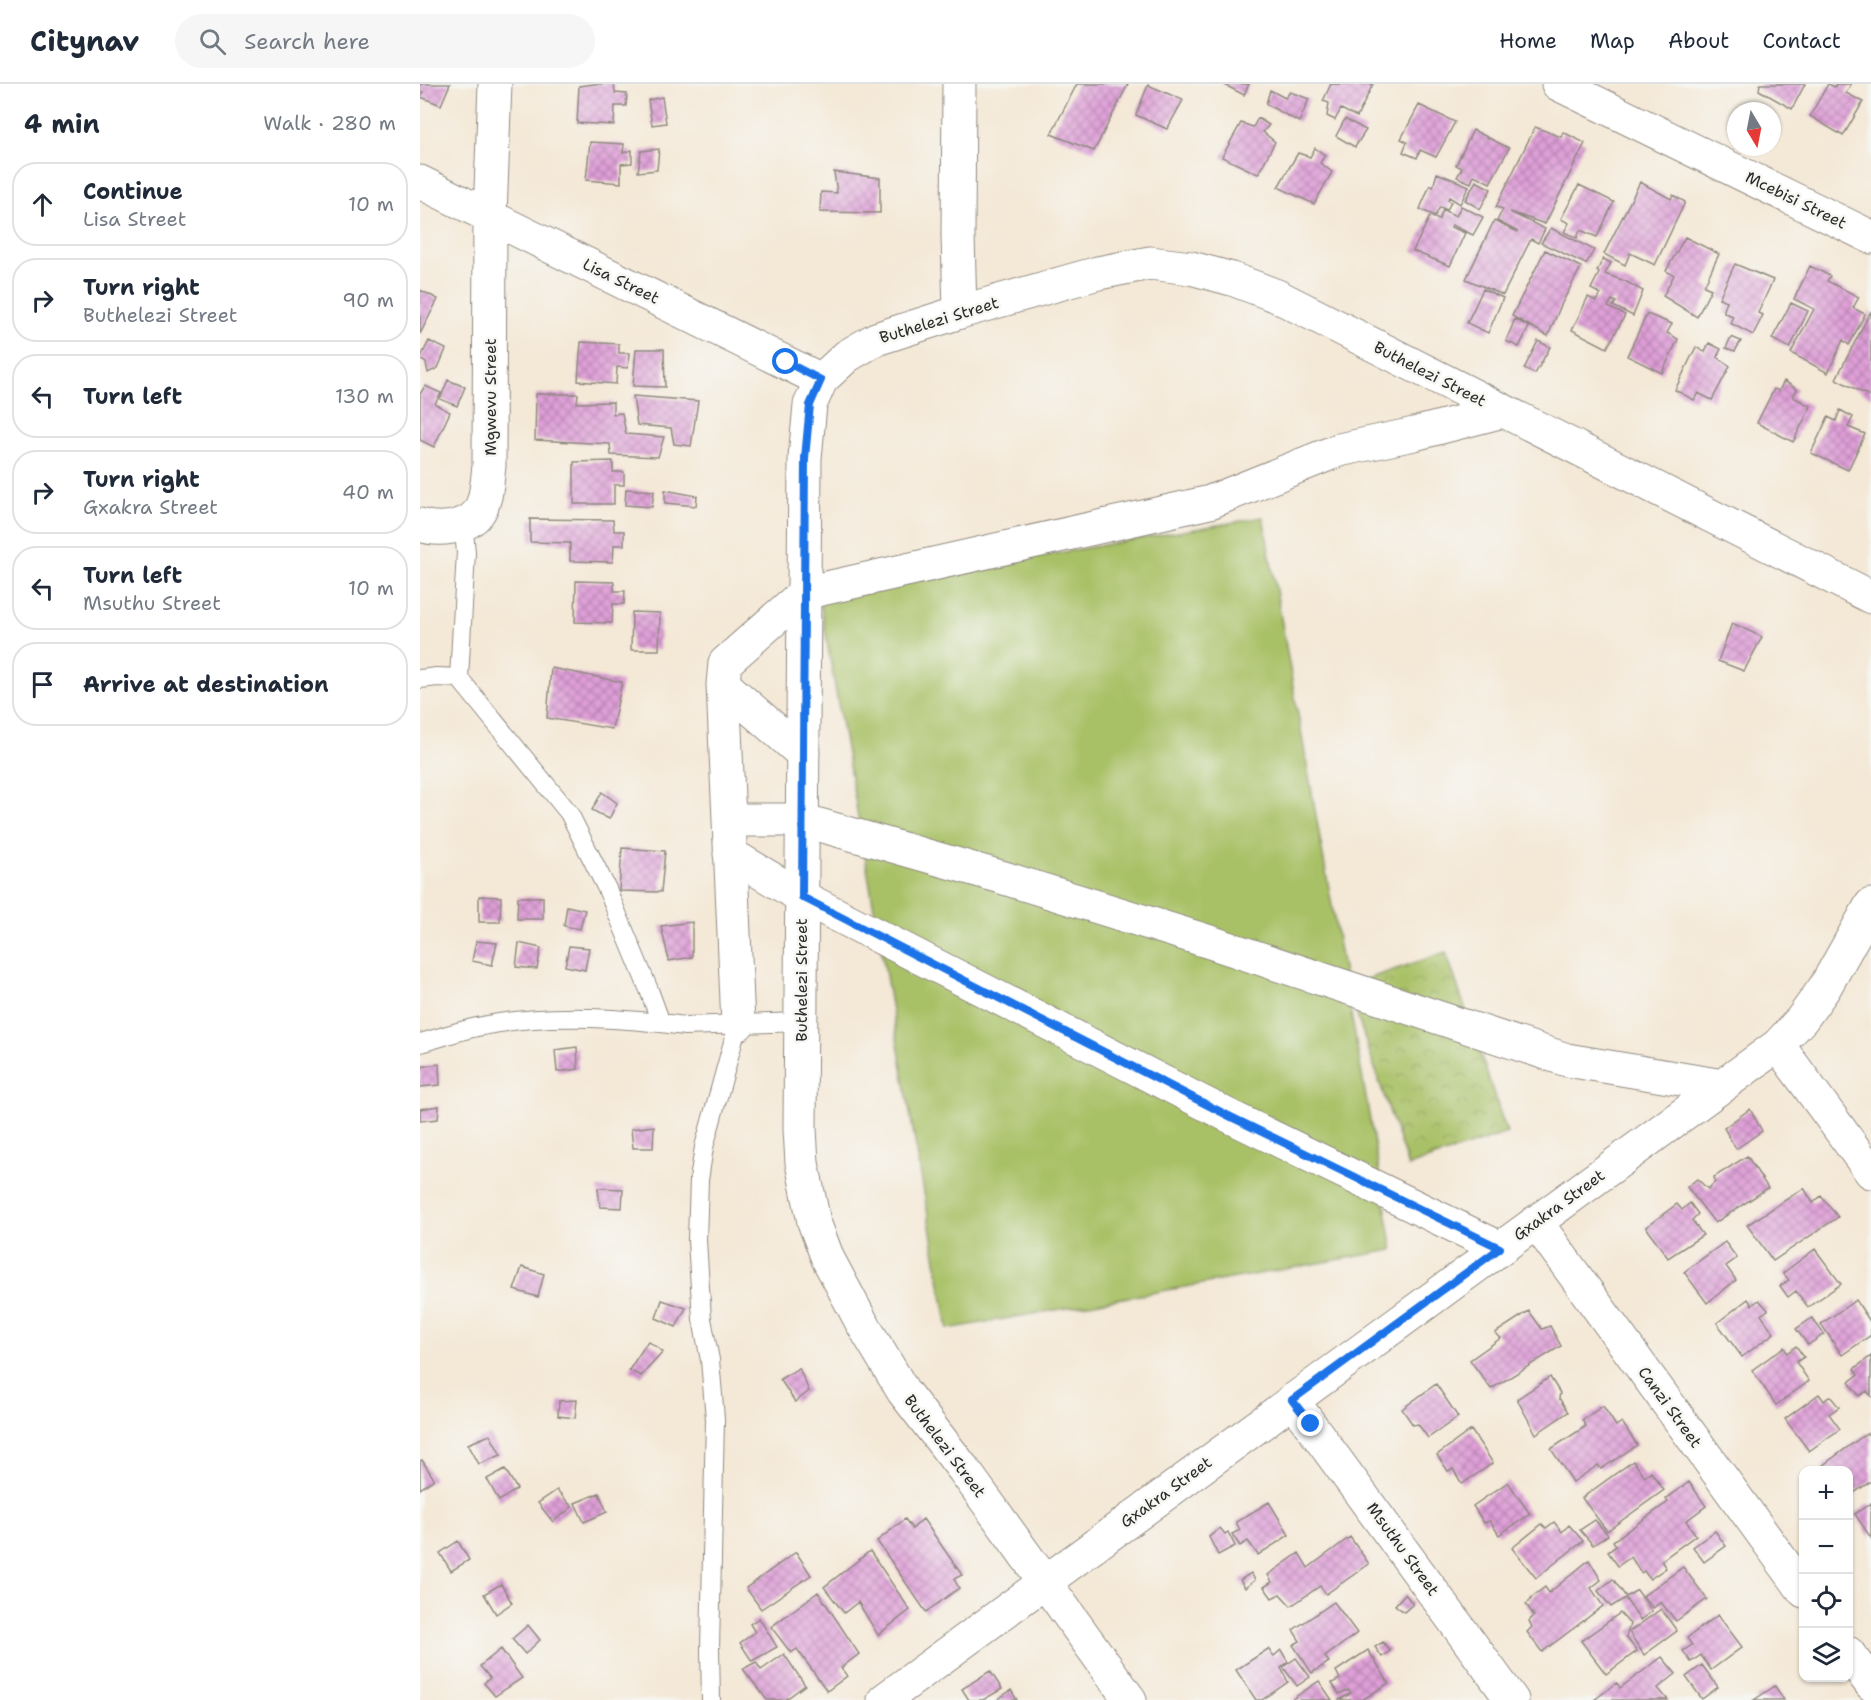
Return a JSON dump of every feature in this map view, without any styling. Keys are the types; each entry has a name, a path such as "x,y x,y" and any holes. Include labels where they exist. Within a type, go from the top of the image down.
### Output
{"street":[{"name":"Mgwevu Street","path":"464,523 478,513 485,495 489,466 490,216 495,84"},
{"path":"959,84 960,312"},
{"name":"Mcebisi Street","path":"1558,84 1871,237"},
{"name":"Lisa Street","path":"420,182 821,380"},
{"name":"Buthelezi Street","path":"1130,1700 964,1470 903,1391 862,1323 828,1259 814,1222 802,1163 805,458 810,405 821,380 848,356 876,339 960,312 1098,273 1150,263 1191,268 1232,279 1276,296 1871,597"},
{"path":"738,1024 723,684 725,663 804,593 1210,502 1339,450 1503,411"},
{"path":"420,525 445,528 464,523"},
{"path":"723,684 803,754"},
{"path":"729,820 802,820 1001,877 1199,938 1567,1060 1723,1086"},
{"path":"730,854 802,897 1227,1115 1500,1248"},
{"name":"Gxakra Street","path":"884,1700 1778,1045 1802,1019 1825,987 1871,905"},
{"path":"1778,1045 1871,1172"},
{"name":"Canzi Street","path":"1536,1222 1799,1585"},
{"name":"Msuthu Street","path":"1292,1400 1512,1700"},
{"path":"1853,1660 1871,1684"}],"lane":[{"path":"464,523 466,552 459,678 569,813 607,889 661,1023"},
{"path":"420,679 459,678"},
{"path":"420,1044 478,1027 534,1020 609,1018 685,1026 801,1022"},
{"path":"711,1700 715,1419 710,1360 702,1320 697,1240 704,1147 738,1024"}],"green space":[{"path":"1263,517 1393,1250 948,1329 819,595"},
{"path":"1446,952 1507,1133 1408,1166 1347,986"}],"building":[{"path":"420,84 450,84 441,105 421,97 423,92 420,91"},
{"path":"614,84 615,93 627,94 626,106 615,106 614,125 577,123 579,86"},
{"path":"1077,84 1128,84 1094,151 1051,134"},
{"path":"1223,84 1249,84 1244,95"},
{"path":"1331,84 1373,84 1357,117 1341,109 1335,120 1327,116 1329,103 1323,101"},
{"path":"1760,84 1805,84 1792,109 1759,90"},
{"path":"1828,84 1835,87 1836,84 1851,84 1846,93 1863,102 1843,136 1810,116"},
{"path":"1148,85 1183,100 1167,129 1136,115"},
{"path":"1270,90 1285,98 1290,92 1309,99 1299,122 1266,104"},
{"path":"662,97 666,123 652,125 648,100"},
{"path":"1419,105 1455,122 1436,157 1420,150 1417,158 1403,152 1407,142 1401,139"},
{"path":"1258,118 1269,125 1263,132 1275,142 1258,174 1222,157 1241,123 1253,127"},
{"path":"1345,119 1366,130 1355,147 1336,136"},
{"path":"1535,127 1561,137 1563,132 1585,143 1545,224 1510,212 1545,229 1538,243 1531,239 1503,295 1466,279 1494,221 1518,232 1497,221 1503,209 1496,207"},
{"path":"1473,130 1509,148 1490,183 1474,175 1471,183 1457,177 1462,168 1456,165"},
{"path":"590,142 624,144 623,153 632,150 632,163 621,164 621,183 586,180"},
{"path":"1315,148 1325,155 1320,163 1332,172 1314,204 1278,187 1298,153 1310,157"},
{"path":"659,149 657,170 638,172 641,151"},
{"path":"834,172 880,178 880,213 820,212 821,192 837,193"},
{"path":"1437,173 1469,186 1460,204 1449,197 1448,200 1451,202 1447,210 1440,207 1435,216 1420,209 1430,185 1433,187"},
{"path":"1476,181 1491,189 1480,209 1465,200"},
{"path":"1640,182 1671,199 1673,195 1685,202 1655,265 1630,253 1625,265 1604,254"},
{"path":"1579,185 1614,202 1597,237 1580,230 1577,238 1564,232 1569,223 1561,219"},
{"path":"1461,206 1483,217 1473,235 1452,225 1451,227 1465,233 1450,266 1413,251 1430,216 1439,220 1443,210 1456,216"},
{"path":"1551,228 1594,250 1586,264 1541,243"},
{"path":"1685,237 1719,254 1704,286 1711,289 1697,317 1663,296 1674,275 1666,271"},
{"path":"1545,250 1581,267 1548,336 1512,316"},
{"path":"1603,259 1611,263 1605,274 1643,291 1633,316 1613,306 1616,302 1612,300 1608,307 1625,315 1607,348 1572,330 1588,297 1596,301 1601,294 1591,289"},
{"path":"1735,264 1773,280 1758,313 1763,315 1753,335 1730,323 1733,316 1724,313 1727,301 1719,298"},
{"path":"1810,266 1830,276 1827,281 1859,297 1853,308 1865,314 1849,345 1843,340 1828,373 1791,353 1814,309 1794,299"},
{"path":"1483,289 1503,298 1488,333 1467,323"},
{"path":"420,290 438,299 420,334"},
{"path":"1791,303 1808,311 1790,348 1772,339"},
{"path":"1871,311 1871,397 1836,379"},
{"path":"1647,314 1672,324 1667,333 1678,339 1662,373 1627,356"},
{"path":"1515,319 1529,327 1519,347 1506,341"},
{"path":"1731,337 1741,341 1735,351 1726,348"},
{"path":"429,341 446,349 438,368 428,373 426,363 420,359"},
{"path":"1538,341 1550,347 1535,374 1524,369"},
{"path":"581,342 619,344 619,353 629,353 628,368 617,367 616,384 578,381"},
{"path":"1709,343 1721,349 1717,357 1730,366 1712,400 1698,393 1694,400 1675,390 1696,347 1705,352"},
{"path":"636,349 664,349 665,387 633,386"},
{"path":"448,380 465,387 457,406 440,399"},
{"path":"1784,381 1797,389 1793,397 1811,406 1793,442 1757,423 1774,389 1779,391"},
{"path":"425,386 441,393 435,404 450,412 434,447 420,440 420,394"},
{"path":"536,394 578,394 577,403 613,402 613,414 622,413 626,434 664,437 658,457 611,455 610,444 535,440"},
{"path":"633,396 698,401 691,446 674,444 671,428 637,425"},
{"path":"1840,410 1853,417 1848,427 1865,434 1848,470 1811,453 1828,417 1836,421"},
{"path":"613,461 613,472 624,472 624,485 614,485 614,504 574,504 574,462"},
{"path":"626,489 654,491 652,507 625,505"},
{"path":"665,490 697,496 696,506 665,503"},
{"path":"530,519 613,520 614,531 624,531 624,545 614,545 613,562 570,561 570,543 530,542"},
{"path":"576,581 614,582 614,591 625,591 624,604 613,604 612,623 575,622"},
{"path":"632,612 660,613 659,650 631,650"},
{"path":"1732,623 1762,637 1744,671 1718,661"},
{"path":"551,668 622,682 612,729 547,718"},
{"path":"602,792 617,803 609,819 592,810"},
{"path":"622,848 665,851 661,892 619,891"},
{"path":"479,896 501,897 500,922 479,922"},
{"path":"518,897 543,897 543,919 517,919"},
{"path":"567,906 585,910 580,929 564,926"},
{"path":"692,922 692,957 669,961 661,926"},
{"path":"476,941 497,943 492,965 472,961"},
{"path":"519,943 541,948 537,969 516,967"},
{"path":"569,946 589,948 585,970 565,966"},
{"path":"577,1047 578,1069 557,1072 555,1050"},
{"path":"439,1064 440,1085 420,1087 420,1067"},
{"path":"439,1106 438,1119 420,1121 420,1109"},
{"path":"1750,1109 1762,1131 1736,1149 1724,1128"},
{"path":"654,1126 653,1148 633,1148 631,1129"},
{"path":"1747,1156 1768,1188 1715,1223 1687,1187 1697,1179 1708,1189 1715,1182 1714,1177"},
{"path":"598,1188 623,1189 622,1208 600,1207"},
{"path":"1804,1188 1813,1203 1821,1196 1838,1217 1773,1261 1747,1225"},
{"path":"1690,1203 1698,1214 1692,1220 1703,1235 1668,1258 1646,1227 1677,1204 1682,1210"},
{"path":"1725,1242 1737,1258 1726,1266 1736,1280 1707,1303 1684,1272"},
{"path":"1815,1249 1841,1284 1808,1307 1796,1291 1788,1297 1780,1286 1789,1280 1783,1273"},
{"path":"522,1267 544,1274 538,1297 514,1290"},
{"path":"1748,1299 1752,1305 1759,1300 1768,1310 1761,1315 1774,1333 1742,1357 1717,1323"},
{"path":"662,1300 686,1308 676,1327 656,1318"},
{"path":"1856,1300 1871,1323 1871,1335 1842,1355 1821,1324"},
{"path":"1529,1311 1542,1329 1550,1326 1561,1346 1491,1389 1470,1360 1501,1338 1495,1333"},
{"path":"1812,1318 1824,1334 1808,1345 1796,1329"},
{"path":"648,1341 663,1352 641,1376 629,1370"},
{"path":"1796,1346 1804,1357 1796,1362 1809,1381 1776,1405 1752,1370 1784,1347 1787,1353"},
{"path":"1871,1356 1871,1396 1867,1391 1859,1396 1849,1382 1858,1375 1854,1369"},
{"path":"799,1368 809,1391 795,1402 780,1379"},
{"path":"1550,1377 1568,1412 1536,1434 1517,1399"},
{"path":"1436,1384 1458,1417 1428,1438 1418,1424 1413,1425 1402,1409"},
{"path":"1819,1394 1824,1401 1830,1396 1839,1407 1829,1414 1840,1429 1809,1451 1785,1419"},
{"path":"577,1400 575,1418 558,1416 559,1401"},
{"path":"1603,1406 1616,1426 1622,1422 1637,1445 1601,1469 1598,1465 1573,1482 1551,1449 1586,1426 1582,1420"},
{"path":"1471,1430 1493,1463 1462,1484 1453,1469 1448,1471 1437,1455"},
{"path":"1867,1433 1871,1438 1871,1481 1853,1494 1853,1466 1822,1466"},
{"path":"490,1435 501,1455 479,1464 468,1444"},
{"path":"422,1460 434,1479 420,1489 420,1461"},
{"path":"1633,1461 1645,1477 1651,1472 1664,1490 1607,1531 1582,1498"},
{"path":"505,1469 517,1489 499,1501 487,1479"},
{"path":"1508,1482 1530,1514 1499,1535 1490,1521 1484,1523 1473,1506"},
{"path":"1689,1482 1706,1506 1686,1521 1696,1535 1661,1561 1666,1568 1650,1579 1644,1571 1641,1573 1631,1557 1618,1566 1608,1552 1616,1546 1613,1541 1668,1502 1666,1499"},
{"path":"557,1490 572,1507 553,1522 538,1503"},
{"path":"599,1493 607,1512 584,1522 575,1503"},
{"path":"1269,1502 1289,1535 1258,1555 1248,1541 1240,1546 1232,1534 1240,1530 1236,1522"},
{"path":"1871,1503 1871,1538 1855,1514"},
{"path":"905,1519 912,1529 923,1519 962,1575 954,1579 959,1588 926,1612 877,1541"},
{"path":"1595,1520 1608,1535 1593,1545 1580,1530"},
{"path":"1554,1522 1562,1532 1569,1525 1583,1541 1536,1578 1512,1548 1542,1524 1546,1528"},
{"path":"1220,1528 1225,1534 1228,1532 1235,1546 1218,1555 1209,1537"},
{"path":"1715,1531 1726,1546 1704,1562 1693,1547"},
{"path":"1350,1537 1369,1564 1326,1594 1320,1586 1291,1606 1280,1594 1272,1598 1264,1587 1272,1582 1268,1575 1299,1553 1308,1568"},
{"path":"458,1541 469,1560 451,1571 440,1553"},
{"path":"870,1551 910,1610 878,1635 858,1602 844,1613 824,1587"},
{"path":"796,1552 811,1575 761,1609 746,1588"},
{"path":"1589,1560 1601,1580 1591,1588 1603,1606 1542,1652 1527,1632 1532,1627 1529,1621 1534,1616 1526,1604 1545,1587 1549,1593"},
{"path":"1683,1567 1707,1599 1676,1621 1661,1602 1653,1608 1643,1596"},
{"path":"1251,1573 1255,1580 1245,1588 1240,1580"},
{"path":"1613,1579 1626,1597 1637,1590 1652,1611 1640,1620 1625,1598 1611,1607 1598,1591"},
{"path":"501,1584 512,1603 496,1614 484,1594"},
{"path":"818,1592 859,1654 841,1668 847,1676 827,1691 797,1649 791,1653 771,1627"},
{"path":"1405,1594 1413,1604 1404,1612 1395,1605"},
{"path":"1334,1602 1357,1633 1325,1657 1329,1662 1312,1673 1293,1645 1300,1641 1293,1630"},
{"path":"1661,1609 1677,1631 1644,1655 1629,1632"},
{"path":"1620,1613 1630,1624 1626,1637 1637,1651 1606,1674 1581,1641"},
{"path":"1718,1615 1742,1647 1711,1670 1701,1655 1691,1662 1683,1651 1692,1645 1687,1638"},
{"path":"759,1618 777,1647 752,1661 740,1643 755,1632 750,1624"},
{"path":"528,1625 540,1640 525,1654 512,1639"},
{"path":"1383,1642 1390,1651 1382,1657 1375,1647"},
{"path":"501,1649 522,1678 495,1696 484,1683 490,1678 480,1666"},
{"path":"1268,1649 1274,1656 1281,1650 1288,1662 1281,1668 1288,1682 1262,1700 1256,1700 1236,1670"},
{"path":"1368,1650 1389,1683 1362,1700 1339,1700 1351,1693 1348,1690 1339,1694 1332,1683 1340,1679 1336,1671"},
{"path":"784,1654 805,1685 785,1700 767,1700 743,1669 756,1662 761,1670"},
{"path":"1662,1657 1676,1674 1658,1688 1668,1700 1594,1700 1617,1683 1620,1688"},
{"path":"1296,1658 1310,1677 1297,1686 1283,1667"},
{"path":"1702,1665 1718,1687 1702,1699 1686,1677"},
{"path":"990,1671 1002,1689 983,1700 969,1700 962,1689"},
{"path":"1319,1681 1332,1700 1291,1700"},
{"path":"1775,1686 1784,1700 1754,1700"},
{"path":"1011,1690 1017,1700 997,1700"}],"route":[{"path":"786,362 821,380 810,405 805,458 802,897 1227,1115 1500,1248 1292,1400 1311,1424"}]}
